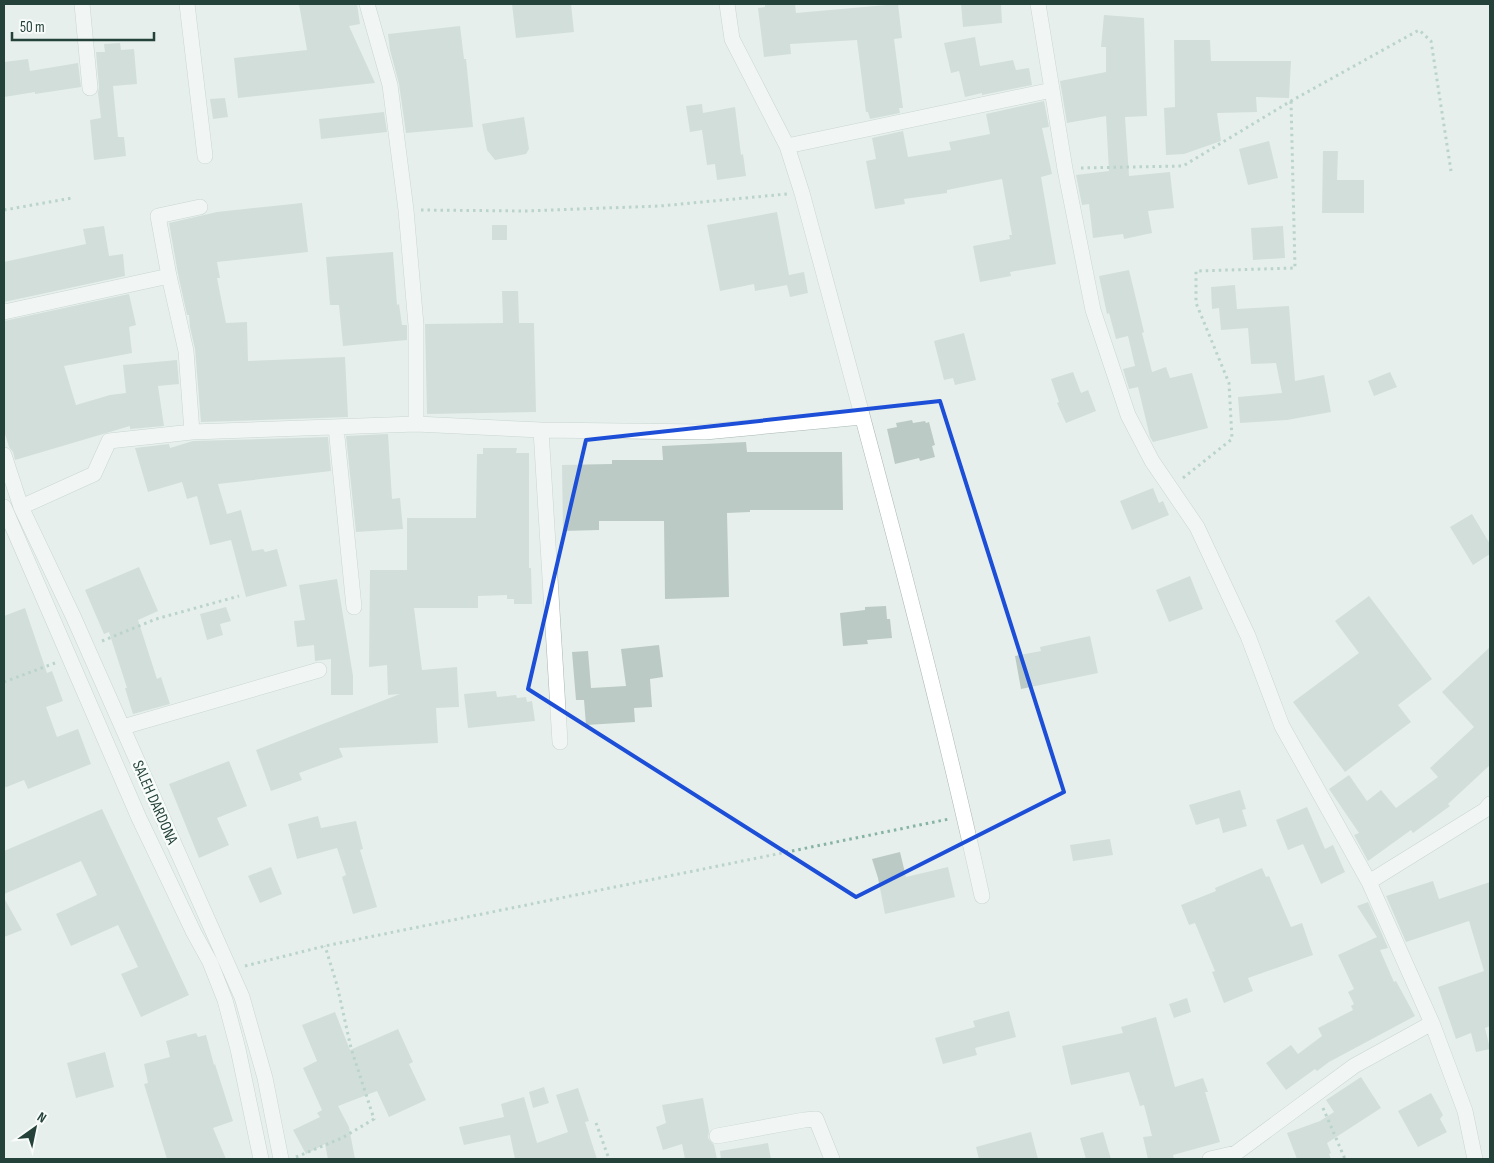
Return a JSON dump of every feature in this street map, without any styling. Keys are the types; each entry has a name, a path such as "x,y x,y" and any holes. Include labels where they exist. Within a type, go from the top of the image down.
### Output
{"street":[{"path":"82,4 90,88"},
{"path":"187,4 205,156"},
{"path":"367,4 390,85 406,210 416,326 416,424"},
{"path":"727,4 732,40 787,146 802,192 862,417 964,816 982,896"},
{"path":"1038,4 1065,169 1093,310 1128,415 1152,461 1197,527 1248,636 1282,726 1368,882 1432,1023 1465,1111 1476,1159"},
{"path":"787,146 1052,90"},
{"path":"192,432 186,351 158,216 200,207"},
{"path":"4,312 169,276"},
{"path":"21,507 94,474 109,441 192,432 416,424 541,430 705,432 862,417"},
{"path":"336,426 354,607"},
{"path":"541,430 560,742"},
{"name":"SALEH DARDONA","path":"4,455 21,507 123,726 242,997 265,1078 281,1159"},
{"name":"SALEH DARDONA","path":"4,507 139,818 194,933 210,962 225,1000 238,1049 261,1159"},
{"path":"123,726 319,670"},
{"path":"1368,882 1485,810 1490,804"},
{"path":"1210,1159 1238,1156 1354,1066 1432,1023"},
{"path":"717,1136 816,1119 832,1159"}],"path":[{"path":"1065,169 1184,166 1290,101 1419,30 1431,41 1451,172"},
{"path":"1171,488 1232,439 1229,383 1196,303 1196,271 1295,268 1290,101"},
{"path":"406,210 525,211 660,206 802,192"},
{"path":"4,210 72,198"},
{"path":"87,647 156,619 239,596"},
{"path":"4,682 70,658"},
{"path":"230,969 325,946 964,816"},
{"path":"290,1159 342,1138 374,1119 351,1048 337,985 325,946"},
{"path":"1317,1093 1345,1159"},
{"path":"596,1123 609,1159"}],"highlighted area":[{"path":"940,401 1064,792 856,897 528,689 586,440"}],"building":[{"path":"299,4 357,4 360,24 349,26 375,83 238,98 234,58 307,50"},
{"path":"512,4 571,4 574,32 516,38"},
{"path":"765,4 795,4 796,13 898,4 902,38 894,39 903,108 899,108 900,113 870,119 868,112 866,112 857,40 790,44 791,54 764,57 758,8 765,7"},
{"path":"961,4 1001,4 1002,23 963,27"},
{"path":"1104,15 1144,18 1147,116 1125,117 1129,176 1170,172 1174,208 1148,211 1152,233 1124,239 1123,234 1093,238 1089,204 1082,205 1076,175 1109,171 1106,116 1067,123 1060,81 1106,72 1106,47 1101,47"},
{"path":"460,26 464,59 466,59 473,127 406,133 399,84 388,34"},
{"path":"975,37 980,66 1013,60 1016,70 1029,68 1032,85 965,97 959,71 951,73 944,43"},
{"path":"1174,40 1210,40 1211,61 1291,61 1289,98 1256,97 1257,112 1217,113 1221,141 1184,154 1166,155 1164,108 1175,107"},
{"path":"120,43 121,50 134,49 137,84 113,86 118,137 124,137 126,156 94,160 90,120 101,118 96,52 105,52 104,44"},
{"path":"28,59 30,71 78,63 81,87 4,97 4,62"},
{"path":"225,98 228,117 213,119 210,99"},
{"path":"1044,101 1049,127 1042,128 1052,174 1041,177 1056,264 1010,272 1011,276 980,282 973,246 1010,239 1009,235 1012,235 1002,179 947,190 947,193 904,199 905,204 875,209 866,161 876,159 872,138 903,131 908,157 951,150 949,142 990,134 986,114"},
{"path":"702,104 703,113 735,107 741,155 743,154 746,176 717,180 715,164 707,165 702,130 690,132 686,106"},
{"path":"384,112 387,132 321,139 319,119"},
{"path":"524,117 529,149 526,154 495,160 487,150 482,124"},
{"path":"1269,141 1278,178 1248,185 1239,149"},
{"path":"1323,151 1338,151 1337,180 1364,180 1364,213 1322,213"},
{"path":"302,203 308,252 217,262 220,278 217,278 226,323 247,322 248,361 345,357 348,417 201,422 195,349 169,223 217,212"},
{"path":"777,212 789,275 804,272 808,293 790,297 787,285 755,291 754,284 720,291 707,225"},
{"path":"492,225 507,225 507,240 492,240"},
{"path":"104,226 109,256 123,254 125,276 4,302 4,262 86,244 83,229"},
{"path":"1283,226 1285,258 1253,260 1251,228"},
{"path":"393,252 397,305 399,304 402,325 407,325 407,340 343,346 339,305 330,305 326,257"},
{"path":"1129,270 1152,372 1166,367 1170,378 1192,373 1208,428 1153,442 1150,437 1138,387 1129,389 1123,369 1135,366 1128,336 1116,339 1109,313 1107,314 1099,276"},
{"path":"1235,285 1237,309 1289,306 1295,381 1324,375 1331,412 1287,420 1240,423 1238,397 1282,393 1276,363 1251,364 1248,328 1221,330 1219,308 1212,309 1211,287"},
{"path":"502,291 518,291 519,323 534,323 536,412 427,414 425,324 503,323"},
{"path":"129,294 136,325 129,327 132,353 64,366 76,405 110,395 126,393 123,365 177,360 179,384 158,386 164,426 130,429 130,426 15,460 4,431 4,321"},
{"path":"964,333 976,380 955,385 953,378 944,380 934,341"},
{"path":"1073,372 1081,393 1088,390 1096,411 1066,423 1057,403 1059,402 1051,379"},
{"path":"1390,372 1397,387 1374,396 1368,381"},
{"path":"912,420 913,423 929,422 935,445 932,446 935,457 920,461 919,458 895,464 887,429 897,427 896,423"},
{"path":"388,434 392,499 400,498 403,529 356,532 346,436"},
{"path":"328,437 331,471 218,484 227,514 241,510 252,551 263,549 265,552 277,549 287,586 246,597 231,540 210,545 197,496 187,499 182,482 148,492 135,448 169,444 170,448 193,441"},
{"path":"746,442 747,452 842,452 843,510 750,510 750,512 727,513 729,597 665,599 664,521 599,521 599,530 563,531 562,465 612,464 612,460 663,460 662,446"},
{"path":"483,448 517,448 516,453 529,453 529,568 531,568 532,604 514,604 514,599 507,599 507,595 478,596 478,608 414,608 422,670 457,667 459,707 436,708 438,743 339,748 343,757 299,773 302,780 271,791 256,750 400,694 388,695 387,665 369,667 370,570 407,570 407,518 476,518 477,454 483,454"},
{"path":"1153,488 1159,503 1163,501 1169,515 1132,530 1120,501"},
{"path":"1472,514 1490,544 1490,554 1473,565 1450,527"},
{"path":"139,567 158,611 138,620 157,679 161,677 170,704 133,714 125,688 127,688 109,632 104,634 85,590"},
{"path":"1190,576 1203,609 1169,622 1156,590"},
{"path":"337,579 353,676 353,695 331,695 331,659 315,661 314,645 297,647 294,621 305,620 299,585"},
{"path":"1369,596 1432,679 1398,705 1411,722 1345,772 1293,702 1359,653 1335,621"},
{"path":"886,606 887,619 890,619 892,638 867,640 868,644 843,646 840,613 865,610 865,607"},
{"path":"226,607 231,621 220,624 223,635 207,640 200,614"},
{"path":"25,608 47,673 52,671 63,701 46,707 57,737 78,729 91,764 28,789 24,780 4,788 4,616"},
{"path":"1090,636 1098,673 1021,689 1015,656 1041,651 1040,647"},
{"path":"659,645 663,677 650,679 652,707 634,708 635,722 586,725 584,700 576,700 572,652 588,651 591,688 626,686 621,649"},
{"path":"1490,647 1490,765 1448,804 1450,806 1413,833 1411,830 1368,861 1354,835 1359,833 1329,789 1349,775 1367,801 1381,790 1396,808 1438,777 1430,768 1474,727 1442,692"},
{"path":"496,691 497,697 516,695 517,698 526,697 527,702 532,701 535,721 468,728 464,694"},
{"path":"229,761 247,806 217,818 229,845 199,858 169,784"},
{"path":"1240,790 1246,809 1242,810 1247,826 1223,833 1219,818 1196,825 1189,805"},
{"path":"1307,807 1325,849 1333,845 1345,872 1321,884 1303,844 1288,850 1276,820"},
{"path":"102,809 189,995 141,1017 121,974 138,967 118,925 71,946 56,914 97,895 81,861 4,894 4,851"},
{"path":"318,816 321,828 356,821 363,849 360,850 377,907 353,914 342,877 346,875 337,848 297,859 288,824"},
{"path":"1110,839 1113,855 1073,861 1070,845"},
{"path":"900,852 906,877 948,867 955,897 885,914 872,859"},
{"path":"271,867 282,894 260,903 248,876"},
{"path":"1262,868 1266,877 1269,876 1291,927 1302,923 1313,955 1248,978 1253,991 1224,1003 1212,972 1215,971 1195,923 1189,925 1181,905 1216,891 1215,888"},
{"path":"1433,881 1439,899 1490,882 1490,1026 1485,1028 1490,1049 1476,1052 1471,1033 1456,1039 1438,987 1484,971 1469,921 1406,942 1386,896"},
{"path":"4,898 22,930 4,937"},
{"path":"1368,902 1388,948 1380,950 1394,982 1396,981 1415,1016 1329,1062 1317,1071 1315,1069 1286,1090 1266,1063 1291,1045 1298,1054 1322,1036 1318,1028 1353,1010 1351,1006 1354,1004 1348,992 1354,989 1338,955 1377,937 1357,906"},
{"path":"1187,998 1191,1012 1174,1018 1169,1004"},
{"path":"1009,1011 1016,1037 975,1048 977,1055 943,1064 935,1038 975,1027 973,1021"},
{"path":"335,1012 350,1050 398,1029 413,1062 409,1064 426,1100 389,1117 377,1091 338,1106 349,1127 355,1159 328,1159 325,1144 306,1154 293,1130 320,1117 317,1113 322,1110 303,1068 317,1061 302,1025"},
{"path":"1156,1017 1175,1087 1203,1078 1208,1092 1205,1092 1220,1142 1173,1155 1174,1159 1148,1159 1143,1137 1152,1136 1144,1105 1140,1106 1129,1072 1071,1085 1062,1046 1123,1033 1121,1027"},
{"path":"196,1033 198,1037 206,1035 233,1121 213,1128 226,1159 167,1159 144,1084 148,1083 144,1064 170,1057 166,1041"},
{"path":"105,1052 114,1087 76,1098 67,1063"},
{"path":"1361,1077 1381,1108 1327,1143 1331,1159 1297,1159 1287,1133 1320,1121 1334,1112 1326,1100"},
{"path":"544,1087 549,1103 533,1108 529,1092"},
{"path":"578,1088 589,1121 585,1122 597,1159 515,1159 510,1135 464,1145 459,1127 504,1117 501,1104 524,1097 537,1143 568,1132 556,1095"},
{"path":"1431,1093 1443,1115 1440,1119 1447,1132 1418,1147 1398,1111"},
{"path":"703,1098 709,1131 708,1138 714,1145 717,1159 685,1159 682,1144 663,1150 656,1127 666,1123 662,1105"},
{"path":"1031,1132 1038,1159 979,1159 976,1147"},
{"path":"1103,1132 1111,1159 1086,1159 1080,1138"},
{"path":"768,1143 771,1159 721,1159 720,1151"}]}
